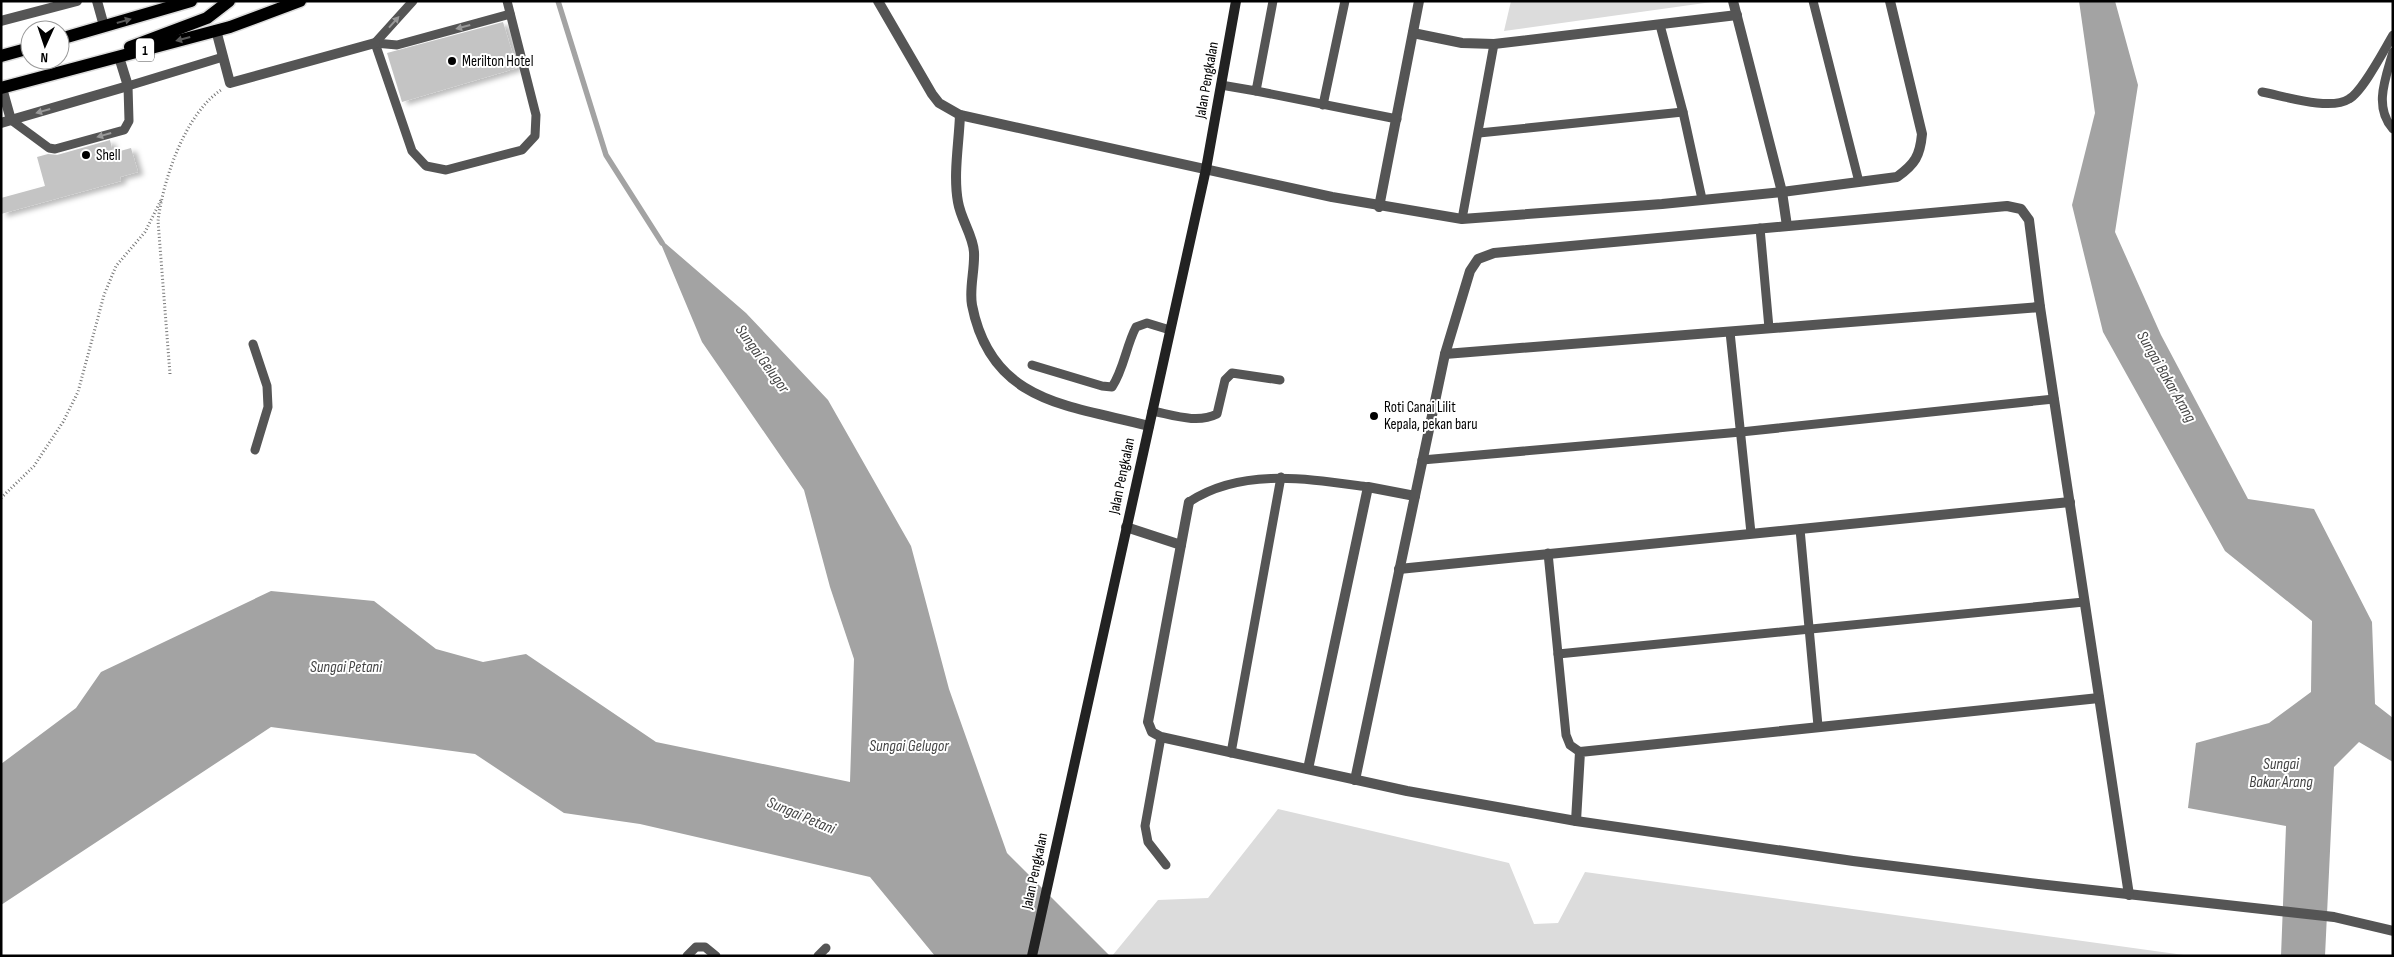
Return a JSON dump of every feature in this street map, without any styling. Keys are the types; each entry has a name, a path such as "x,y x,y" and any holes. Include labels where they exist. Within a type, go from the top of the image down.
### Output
{"main road":[{"name":"1","path":"70,36 191,1"},
{"path":"102,61 120,51 207,18 229,1"},
{"name":"1","path":"2,88 216,30 300,1"},
{"name":"Jalan Pengkalan","path":"1032,956 1206,169 1235,1"},
{"path":"1,56 20,51"}],"street":[{"path":"1,21 77,1"},
{"path":"97,1 104,26"},
{"path":"878,1 936,99 948,110 960,115 1379,207 1462,219 1702,200 1782,192 1897,176 1911,167 1920,151 1922,134 1890,1"},
{"path":"1379,207 1419,1"},
{"path":"1733,1 1782,192 1787,226"},
{"path":"1413,33 1462,43 1494,44 1737,15"},
{"path":"216,30 230,83 375,43"},
{"path":"2,88 6,122 128,86 119,57"},
{"path":"960,115 957,199 960,213 974,250 972,304 982,339 994,361 1005,374 1021,387 1054,401 1149,426"},
{"path":"1355,780 1445,354 1470,271 1478,259 1494,253 2007,206 2021,209 2029,220 2040,307 2129,895"},
{"path":"1445,354 2040,307"},
{"path":"1308,769 1368,487 1415,496"},
{"path":"1189,502 1148,722 1152,732 1161,737 1355,780 1576,821 1844,860 2129,895 2334,917 2393,931"},
{"path":"1399,569 2070,502"},
{"path":"1126,527 1181,546"},
{"path":"1576,821 1580,752 2099,698"}],"lane":[{"path":"375,43 412,1"},
{"path":"375,43 412,151 426,166 446,170 522,150 534,136 536,115 507,1"},
{"path":"1256,91 1273,1"},
{"path":"1323,104 1345,1"},
{"path":"1813,1 1858,182"},
{"path":"375,43 398,44 510,14"},
{"path":"1660,25 1683,112 1702,200"},
{"path":"2262,92 2333,104 2350,99 2366,79 2393,35"},
{"path":"1462,219 1494,44"},
{"path":"2393,52 2382,94 2383,116 2393,129"},
{"path":"6,122 49,148 56,149 124,130 129,121 128,86 223,57"},
{"path":"1221,85 1396,119"},
{"path":"1478,133 1683,112"},
{"path":"1760,228 1769,328"},
{"path":"1032,365 1102,386 1112,387 1118,378 1128,342 1136,326 1147,323 1170,330"},
{"path":"1730,332 1751,533"},
{"path":"253,344 267,386 268,407 255,450"},
{"path":"1152,411 1193,419 1208,418 1217,414 1225,380 1232,373 1280,380"},
{"path":"1422,460 1741,432 2054,399"},
{"path":"1189,502 1206,490 1225,483 1281,478 1368,487"},
{"path":"1231,753 1281,478"},
{"path":"1800,529 1818,726"},
{"path":"1548,553 1566,735 1570,745 1580,752"},
{"path":"1558,654 2084,602"},
{"path":"1161,737 1145,826 1148,842 1166,865"},
{"path":"687,956 696,947 705,947 716,956"},
{"path":"818,956 826,948"}],"path":[{"path":"170,374 158,221 161,200 175,156 191,124 214,94 230,83"},
{"path":"1,498 34,466 63,422 78,392 104,295 116,266 144,232 161,200"}],"shaded area":[{"path":"1511,1 1719,1 1504,31"},
{"path":"1278,809 1509,863 1534,924 1558,923 1585,872 2191,956 1112,956 1158,900 1208,898"}],"water":[{"name":"Sungai Bakar Arang","path":"2079,1 2115,1 2138,85 2115,232 2161,335 2248,499 2314,509 2372,622 2375,704 2393,718 2393,762 2359,742 2334,767 2325,956 2281,956 2286,826 2188,808 2196,743 2269,723 2311,692 2312,621 2225,551 2103,332 2072,205 2095,113"},
{"name":"Sungai Petani","path":"658,237 746,313 828,400 911,546 949,689 1007,853 1110,956 935,956 870,877 640,824 564,813 475,754 271,727 1,905 1,764 76,708 101,672 271,591 374,601 436,649 483,662 526,654 656,742 850,782 854,659 830,587 804,490 702,342"}],"building":[{"name":"Merilton Hotel","path":"503,22 517,68 402,102 387,53"},
{"path":"110,140 113,153 131,148 138,172 120,177 121,181 1,214 1,198 45,186 37,157 48,154 57,155"}],"waterway":[{"name":"Sungai Gelugor","path":"558,1 606,155 662,243"}],"place":[{"name":"Merilton Hotel","path":"452,61"},
{"name":"Shell","path":"86,155"},
{"name":"Roti Canai Lilit Kepala, pekan baru","path":"1374,416"}]}
